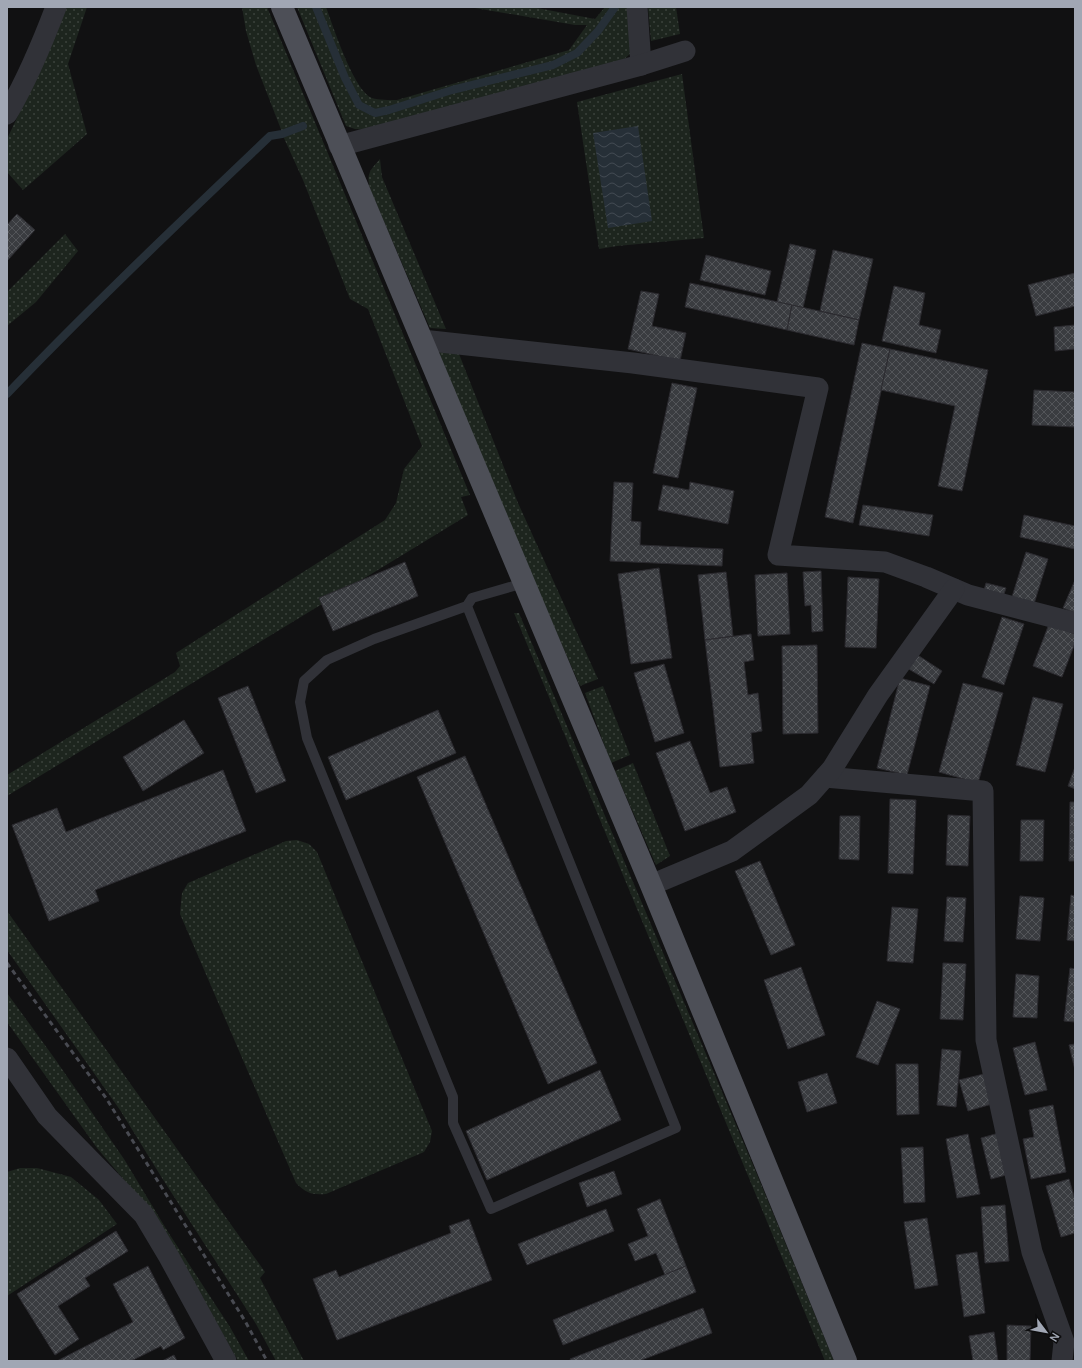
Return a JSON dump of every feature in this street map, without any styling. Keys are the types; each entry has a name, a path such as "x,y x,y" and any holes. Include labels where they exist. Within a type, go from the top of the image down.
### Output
{"main road":[{"path":"282,7 651,885 846,1361"}],"street":[{"path":"7,114 32,66 56,7"},
{"path":"637,7 641,65"},
{"path":"340,146 641,65 685,51"},
{"path":"422,340 633,363 818,388 778,555 885,562 926,577 968,595 1075,623"},
{"path":"651,885 732,851 809,795 832,769 878,695 954,589"},
{"path":"825,777 983,791 986,1040 1032,1252 1064,1342 1062,1361"},
{"path":"7,1058 47,1116 144,1215 169,1257 226,1361"}],"lane":[{"path":"467,606 676,1128 491,1209 453,1123 453,1097 307,738 300,702 304,681 327,660 374,639 467,606 472,598 524,583"}],"shaded area":[{"path":"63,7 87,7 68,64 87,134 23,190 7,172 7,139 42,65"},
{"path":"242,7 267,7 470,495 461,497 468,515 7,796 7,775 175,672 180,666 176,653 385,520 396,503 404,469 422,446 368,309 350,299 303,180 283,136 304,128 303,125 282,132 256,65 246,31"},
{"path":"297,7 314,7 344,78 358,106 375,113 389,111 452,91 554,66 578,54 598,32 616,7 631,7 631,53 620,63 370,130 355,129 346,126"},
{"path":"317,7 326,7 351,71 365,93 375,99 397,100 569,50 587,25 575,25 469,7 532,7 595,19 605,7 612,7 596,30 576,52 553,63 451,89 389,109 375,111 360,104 346,77"},
{"path":"648,7 676,7 680,34 651,41"},
{"path":"682,74 704,238 599,249 577,102"},
{"path":"380,159 382,177 446,329 430,328 370,189 368,180 370,172"},
{"path":"65,234 78,251 36,302 7,326 7,292"},
{"path":"439,351 459,354 518,503 598,679 580,686 440,359"},
{"path":"514,613 519,613 756,1172 834,1361 825,1361"},
{"path":"603,686 630,755 611,763 585,693"},
{"path":"633,763 670,856 656,865 615,771"},
{"path":"297,840 309,844 317,852 432,1131 430,1142 424,1152 326,1194 309,1193 296,1183 180,914 182,893 188,883 286,841"},
{"path":"7,911 265,1272 260,1278 304,1361 276,1361 256,1324 120,1110 7,950"},
{"path":"7,993 55,1059 124,1159 168,1232 230,1327 249,1361 238,1361 220,1329 136,1194 97,1148 7,1022"},
{"path":"20,1168 37,1168 71,1177 99,1200 117,1224 7,1296 7,1172"}],"water":[{"path":"638,126 652,221 608,228 593,133"}],"building":[{"path":"17,214 35,230 7,261 7,225"},
{"path":"790,244 816,250 803,308 777,302"},
{"path":"833,250 873,259 859,320 820,311"},
{"path":"706,255 771,271 765,295 700,280"},
{"path":"1075,273 1075,306 1036,316 1028,285"},
{"path":"690,283 792,305 787,330 685,307"},
{"path":"894,286 925,293 919,325 941,330 936,353 882,341"},
{"path":"641,291 659,294 652,326 686,333 680,361 628,349"},
{"path":"792,305 859,320 854,345 787,330"},
{"path":"1075,325 1075,349 1055,351 1054,327"},
{"path":"862,343 890,349 853,523 825,517"},
{"path":"890,349 988,370 962,491 938,486 955,406 881,390"},
{"path":"672,383 697,388 678,478 653,473"},
{"path":"1034,390 1075,392 1075,427 1032,425"},
{"path":"614,482 633,483 631,521 641,522 640,545 723,549 722,566 610,561"},
{"path":"690,482 734,491 728,524 658,510 663,485 689,490"},
{"path":"863,505 933,515 929,536 859,525"},
{"path":"1024,515 1075,526 1075,549 1020,537"},
{"path":"1026,552 1048,559 1033,607 1011,600"},
{"path":"405,562 418,596 333,631 319,598"},
{"path":"659,568 672,658 631,664 618,574"},
{"path":"821,571 823,631 812,632 811,605 805,606 803,572"},
{"path":"726,572 733,636 705,640 698,575"},
{"path":"787,573 790,634 758,636 755,575"},
{"path":"848,577 879,579 876,648 845,647"},
{"path":"1075,580 1075,613 1063,608"},
{"path":"986,583 1006,588 1002,600 983,594"},
{"path":"1002,617 1024,624 1004,685 982,677"},
{"path":"1049,624 1075,634 1075,643 1062,677 1033,666"},
{"path":"751,634 754,660 744,662 748,695 758,693 762,731 751,733 754,763 720,767 705,640"},
{"path":"817,645 818,733 783,734 782,646"},
{"path":"916,654 942,671 934,684 907,668"},
{"path":"664,664 684,733 655,742 634,673"},
{"path":"900,678 930,686 907,775 877,768"},
{"path":"963,683 1003,693 978,783 939,772"},
{"path":"248,686 286,781 256,793 218,698"},
{"path":"1033,697 1063,704 1045,772 1016,765"},
{"path":"438,710 456,753 346,800 328,757"},
{"path":"184,720 204,753 143,791 123,757"},
{"path":"690,741 710,793 727,787 736,812 685,831 656,753"},
{"path":"465,756 597,1063 548,1084 417,777"},
{"path":"1075,767 1075,789 1068,786"},
{"path":"223,770 246,831 95,890 99,901 49,921 12,825 57,808 66,832"},
{"path":"890,799 916,800 913,874 888,873"},
{"path":"1070,802 1075,802 1075,861 1069,861"},
{"path":"948,815 970,816 968,866 946,865"},
{"path":"840,816 860,816 859,860 839,859"},
{"path":"1021,820 1044,820 1043,861 1020,861"},
{"path":"760,861 795,945 771,955 735,871"},
{"path":"1071,895 1075,896 1075,941 1067,940"},
{"path":"1020,896 1044,898 1040,941 1016,939"},
{"path":"947,897 966,898 963,942 944,941"},
{"path":"892,907 918,909 913,963 887,961"},
{"path":"943,963 966,964 963,1020 940,1019"},
{"path":"801,967 825,1035 788,1049 764,980"},
{"path":"1070,968 1075,969 1075,1022 1064,1021"},
{"path":"1016,974 1039,976 1037,1018 1013,1017"},
{"path":"877,1001 900,1009 878,1065 856,1057"},
{"path":"1035,1042 1047,1090 1025,1095 1013,1048"},
{"path":"1075,1044 1075,1070 1069,1045"},
{"path":"942,1049 961,1051 956,1107 937,1105"},
{"path":"896,1064 918,1064 919,1114 897,1115"},
{"path":"600,1070 621,1120 487,1180 466,1131"},
{"path":"827,1073 837,1103 807,1112 798,1082"},
{"path":"984,1074 992,1104 968,1111 959,1080"},
{"path":"1053,1105 1066,1172 1031,1179 1023,1139 1034,1137 1029,1110"},
{"path":"999,1133 1010,1174 991,1179 981,1138"},
{"path":"968,1134 980,1194 957,1198 946,1139"},
{"path":"923,1147 925,1202 904,1203 901,1148"},
{"path":"614,1171 622,1194 587,1207 579,1183"},
{"path":"1069,1179 1075,1200 1075,1233 1061,1237 1046,1186"},
{"path":"660,1199 686,1266 665,1275 656,1253 635,1261 628,1244 648,1236 637,1209"},
{"path":"1005,1205 1009,1261 985,1263 981,1207"},
{"path":"606,1209 614,1231 527,1265 518,1244"},
{"path":"927,1218 938,1285 915,1289 904,1222"},
{"path":"469,1219 492,1280 337,1340 313,1279 336,1270 339,1277 451,1233 449,1226"},
{"path":"116,1231 128,1251 85,1278 90,1286 58,1306 79,1339 55,1355 17,1294"},
{"path":"977,1252 985,1313 964,1317 956,1255"},
{"path":"148,1266 185,1338 163,1350 161,1346 131,1361 57,1361 133,1322 113,1284"},
{"path":"686,1266 696,1292 563,1345 553,1320"},
{"path":"703,1308 712,1333 639,1361 571,1361 570,1359"},
{"path":"1007,1325 1031,1326 1030,1361 1007,1361"},
{"path":"994,1332 998,1361 973,1361 969,1336"},
{"path":"174,1355 177,1361 162,1361"}],"waterway":[{"path":"316,7 345,78 359,105 375,113 452,90 553,65 577,53 598,31 615,7"},
{"path":"7,394 104,296 270,136 282,134 303,126"}],"railway":[{"path":"7,963 106,1098 245,1321 267,1361"}]}
